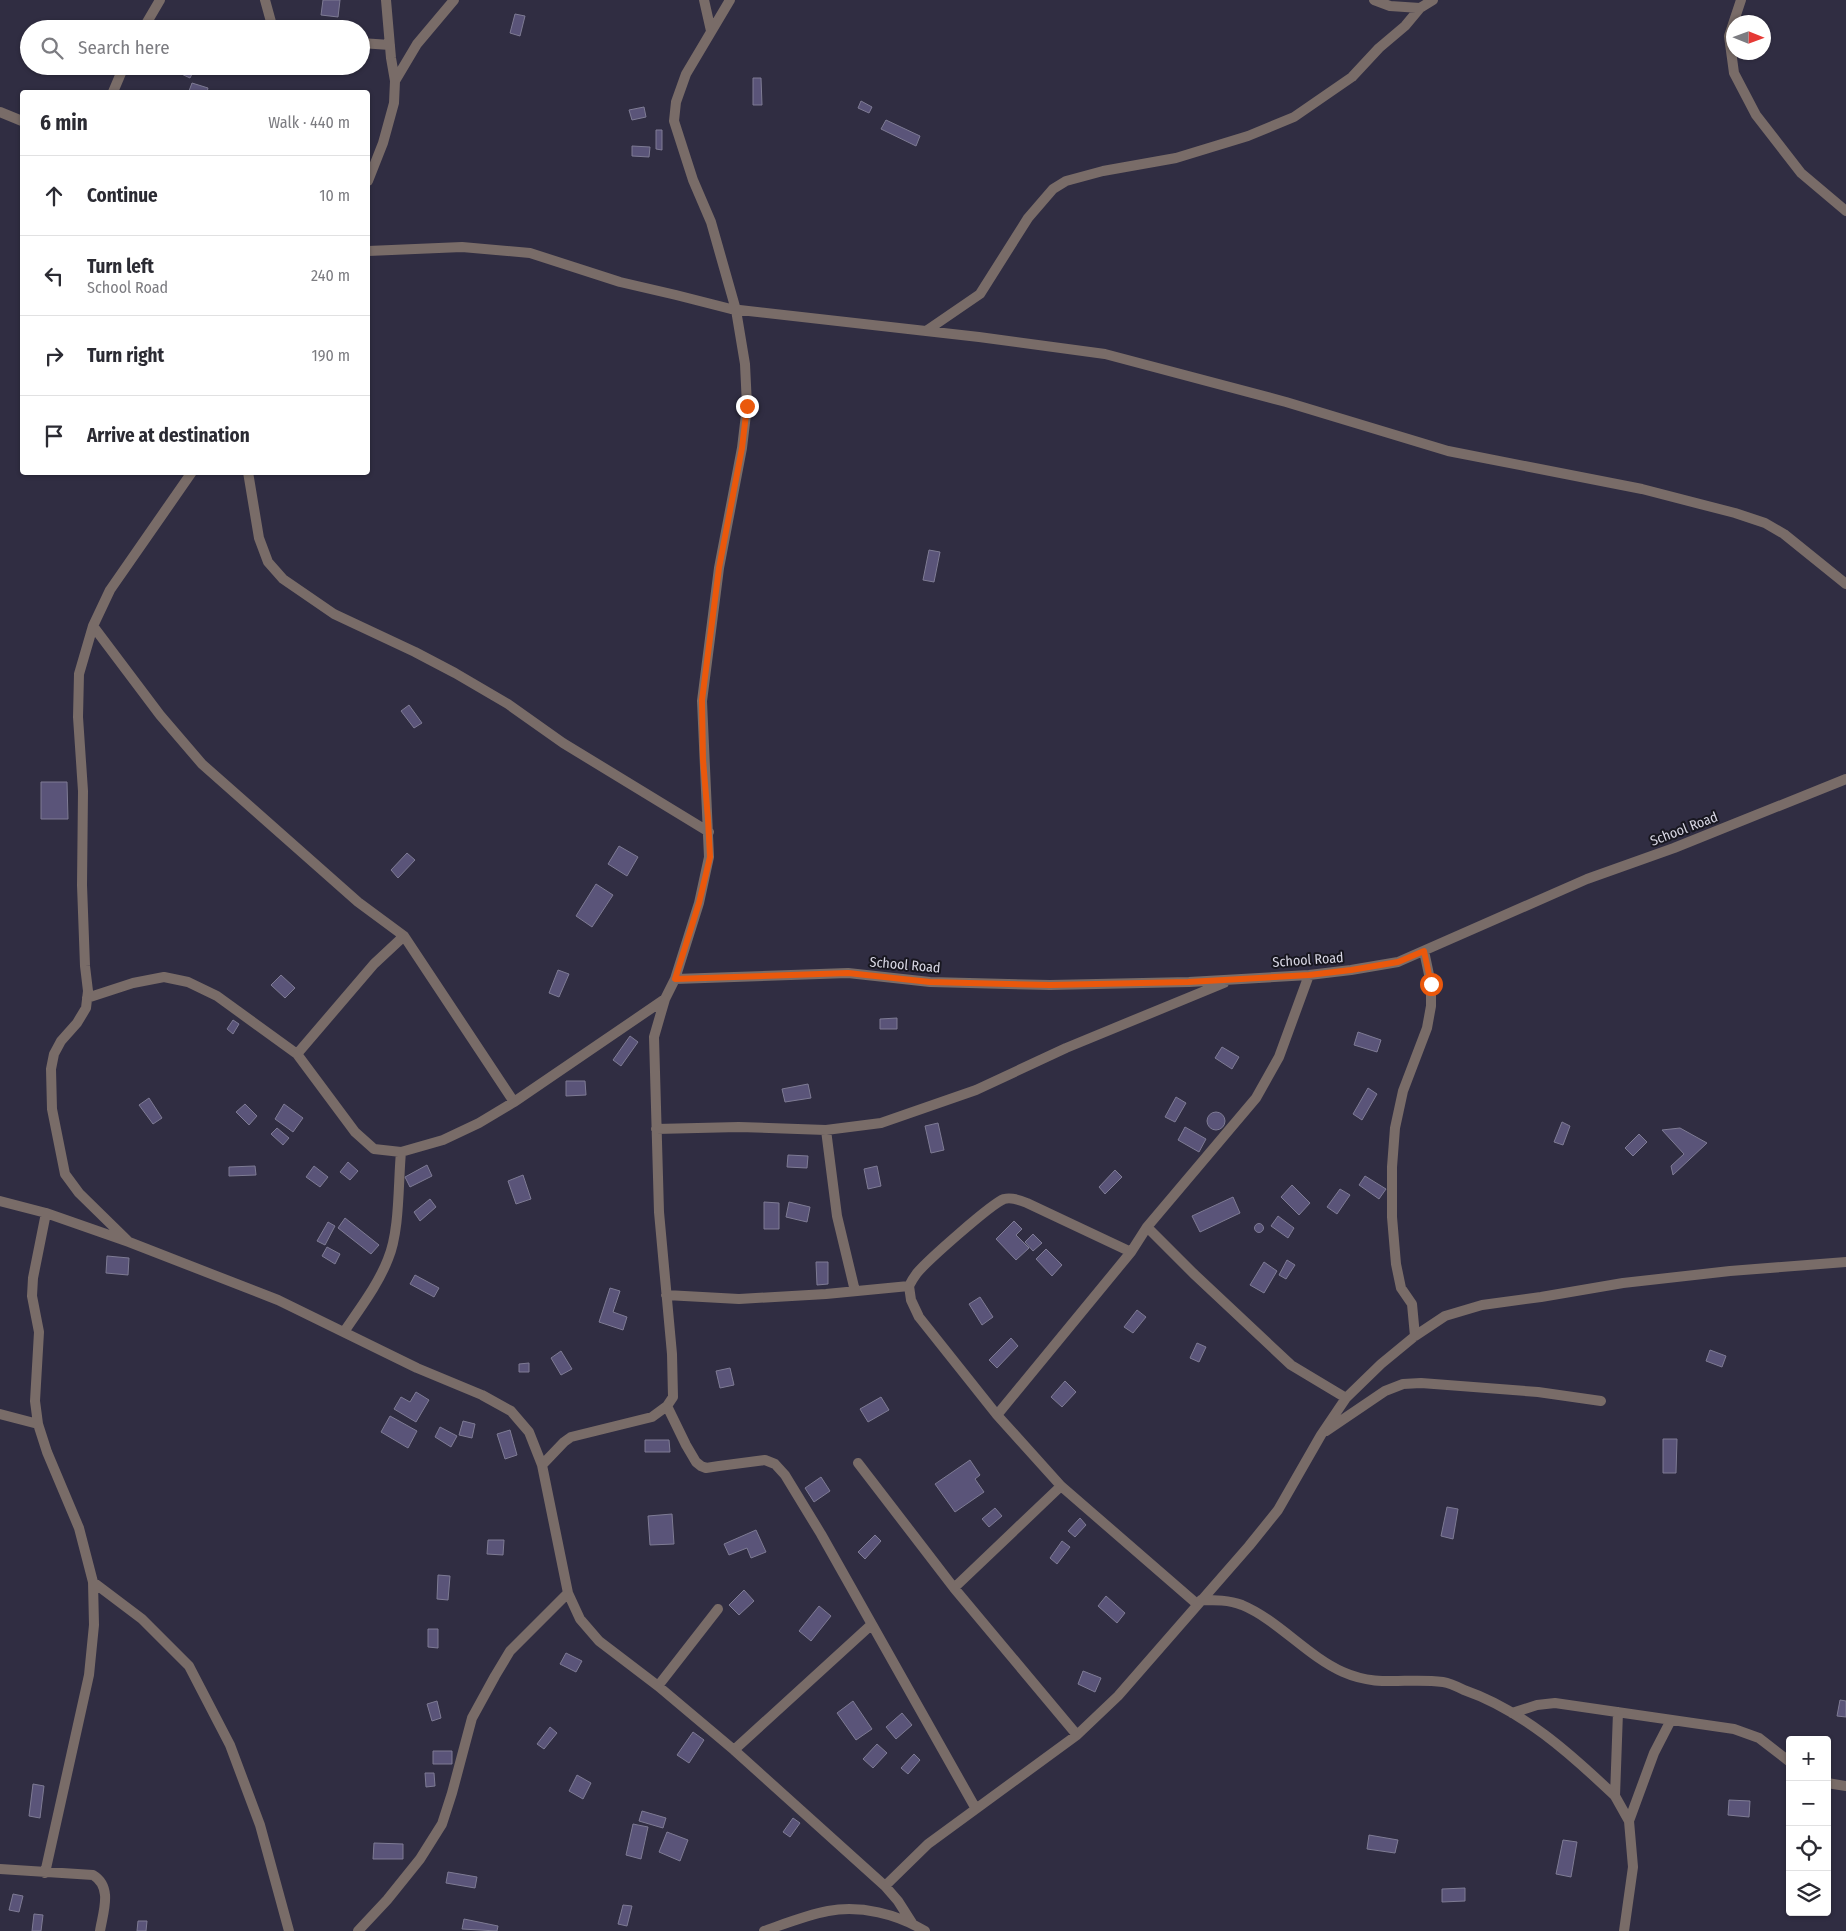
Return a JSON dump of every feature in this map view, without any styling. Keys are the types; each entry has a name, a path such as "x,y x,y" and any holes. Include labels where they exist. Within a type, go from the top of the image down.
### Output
{"street":[{"path":"148,20 160,0"},
{"path":"265,0 271,20"},
{"path":"370,176 383,143 394,103 395,81 386,0"},
{"path":"395,81 417,44 454,0"},
{"path":"704,0 711,31"},
{"path":"542,1465 571,1437 652,1417 667,1406 673,1397 674,1382 659,1212 654,1037 665,998 675,979 699,903 710,857 703,760 702,700 719,568 742,448 747,406 743,350 736,310 711,222 691,172 674,121 676,102 686,74 730,0"},
{"path":"1374,0 1390,6 1420,8"},
{"path":"926,331 980,294 1028,218 1053,189 1066,181 1103,171 1176,158 1248,136 1294,117 1352,77 1379,48 1406,26 1420,8 1433,0"},
{"path":"1741,0 1728,36 1734,73 1756,115 1801,173 1846,211"},
{"path":"370,43 390,44"},
{"path":"114,90 120,75"},
{"path":"0,112 20,120"},
{"path":"370,251 462,247 530,253 620,282 736,310 926,331 1105,354 1286,402 1448,451 1642,489 1735,512 1784,534 1846,584"},
{"path":"129,1242 79,1193 65,1174 52,1109 51,1069 54,1054 60,1040 77,1022 86,1008 87,998 82,885 84,791 78,717 79,674 93,626 110,590 190,475"},
{"path":"248,475 259,538 268,562 283,580 334,614 415,652 478,686 508,704 564,743 709,832"},
{"path":"93,626 160,715 202,764 358,902 404,936 514,1102"},
{"name":"School Road","path":"675,979 848,973 930,982 1050,985 1188,982 1309,975 1398,962 1587,880 1683,845 1846,779"},
{"path":"297,1054 374,964 404,936"},
{"path":"1415,1336 1412,1304 1401,1288 1396,1264 1392,1217 1392,1167 1395,1128 1403,1091 1427,1028 1431,1006 1431,984 1424,951"},
{"path":"997,1415 1131,1252 1147,1228 1256,1098 1279,1057 1309,975"},
{"path":"87,998 133,983 164,977 188,982 217,996 297,1054 355,1132 374,1149 401,1152 443,1140 479,1123 514,1102 665,998"},
{"path":"656,1129 739,1127 826,1130 881,1123 976,1090 1066,1048 1232,979"},
{"path":"826,1130 837,1216 855,1291"},
{"path":"344,1332 378,1280 389,1258 394,1234 401,1152"},
{"path":"1131,1252 1027,1203 1017,1199 1005,1199 996,1203 916,1273 909,1286 911,1300 918,1317 997,1415 1061,1486 1199,1602 1220,1600 1242,1605 1339,1670 1357,1679 1376,1682 1414,1680 1445,1682 1478,1694 1512,1713 1584,1766 1615,1796 1629,1822 1633,1867 1624,1931"},
{"path":"0,1201 46,1213 129,1242 278,1300 416,1368 482,1395 511,1411 529,1432 542,1465 568,1593 580,1619 599,1641 658,1686 734,1750 885,1886 898,1901 912,1923"},
{"path":"45,1873 89,1675 94,1625 93,1582 79,1528 47,1452 38,1424 35,1401 39,1332 32,1296 33,1278 46,1213"},
{"path":"1147,1228 1291,1365 1346,1398"},
{"path":"885,1886 928,1844 1078,1735 1118,1696 1250,1546 1278,1510 1321,1435 1346,1398 1381,1364 1415,1336 1445,1316 1482,1304 1541,1297 1623,1283 1706,1273 1846,1262"},
{"path":"666,1295 739,1299 909,1286"},
{"path":"1321,1435 1385,1391 1403,1384 1421,1383 1538,1392 1601,1401"},
{"path":"667,1406 686,1445 696,1462 701,1466 713,1467 765,1460 775,1464 785,1475 821,1534 976,1809"},
{"path":"0,1414 38,1424"},
{"path":"858,1463 954,1588 1078,1735"},
{"path":"954,1588 1061,1486"},
{"path":"93,1582 142,1619 189,1666 234,1754 260,1825 289,1931"},
{"path":"358,1931 387,1900 420,1859 442,1824 472,1718 510,1651 568,1593"},
{"path":"658,1686 718,1609"},
{"path":"734,1750 871,1625"},
{"path":"1512,1713 1537,1705 1555,1703 1734,1729 1759,1738 1786,1759"},
{"path":"1615,1796 1618,1712"},
{"path":"1629,1822 1654,1754 1671,1720"},
{"path":"1831,1784 1846,1786"},
{"path":"0,1869 45,1873 93,1874 100,1879 106,1890 100,1931"},
{"path":"764,1931 828,1911 870,1910 912,1923 925,1931"}],"building":[{"path":"323,0 340,0 338,17 321,15"},
{"path":"515,14 525,16 520,36 510,33"},
{"path":"753,78 761,78 762,105 753,105"},
{"path":"192,83 208,88 208,90 189,90"},
{"path":"861,101 872,107 869,113 858,108"},
{"path":"644,107 646,117 632,120 629,110"},
{"path":"886,120 920,136 916,146 881,129"},
{"path":"656,130 662,130 662,150 656,149"},
{"path":"632,146 650,147 649,157 632,156"},
{"path":"929,550 940,552 934,582 923,580"},
{"path":"409,705 422,723 414,728 401,711"},
{"path":"41,782 67,782 68,819 41,819"},
{"path":"619,846 638,857 627,876 608,864"},
{"path":"407,853 415,860 398,878 391,870"},
{"path":"596,884 613,895 592,927 576,916"},
{"path":"558,970 569,974 559,997 549,993"},
{"path":"281,975 295,988 285,998 271,985"},
{"path":"897,1018 897,1029 880,1029 880,1019"},
{"path":"233,1020 239,1024 233,1034 227,1029"},
{"path":"1358,1032 1381,1040 1377,1052 1354,1045"},
{"path":"630,1036 638,1042 621,1066 613,1060"},
{"path":"1222,1047 1239,1057 1232,1069 1215,1058"},
{"path":"566,1081 585,1081 586,1095 566,1096"},
{"path":"808,1084 811,1098 785,1102 782,1089"},
{"path":"1368,1088 1377,1094 1362,1120 1353,1114"},
{"path":"1176,1097 1186,1103 1175,1122 1165,1117"},
{"path":"149,1098 162,1118 153,1124 139,1105"},
{"path":"245,1104 257,1116 249,1125 236,1112"},
{"path":"284,1104 303,1118 293,1132 275,1119"},
{"path":"1216,1112 1222,1115 1225,1121 1222,1127 1216,1130 1210,1127 1207,1121 1210,1115"},
{"path":"1562,1122 1570,1126 1563,1145 1554,1142"},
{"path":"938,1123 944,1150 931,1153 925,1126"},
{"path":"1185,1127 1206,1139 1199,1152 1178,1140"},
{"path":"277,1128 289,1138 283,1145 271,1134"},
{"path":"1680,1128 1707,1143 1673,1175 1671,1166 1684,1154 1662,1130"},
{"path":"1639,1134 1647,1142 1633,1156 1625,1148"},
{"path":"788,1155 808,1156 807,1168 787,1167"},
{"path":"348,1162 358,1171 350,1180 340,1172"},
{"path":"427,1165 432,1176 410,1187 405,1177"},
{"path":"255,1166 256,1175 229,1176 229,1167"},
{"path":"314,1166 328,1177 320,1187 306,1177"},
{"path":"877,1166 881,1186 868,1189 864,1169"},
{"path":"1115,1170 1122,1177 1105,1194 1099,1187"},
{"path":"523,1175 531,1199 516,1204 508,1181"},
{"path":"1365,1176 1386,1189 1379,1199 1359,1185"},
{"path":"1292,1185 1310,1203 1299,1215 1281,1197"},
{"path":"1340,1189 1350,1195 1337,1214 1327,1207"},
{"path":"1233,1197 1240,1213 1200,1232 1192,1216"},
{"path":"430,1199 436,1207 420,1221 414,1212"},
{"path":"764,1202 779,1203 779,1229 764,1229"},
{"path":"789,1202 810,1207 807,1222 786,1217"},
{"path":"1278,1216 1294,1228 1288,1238 1271,1226"},
{"path":"345,1218 379,1245 371,1254 338,1228"},
{"path":"1014,1221 1022,1229 1016,1235 1029,1248 1016,1260 996,1239"},
{"path":"328,1222 335,1226 325,1245 317,1241"},
{"path":"1259,1224 1263,1228 1259,1232 1255,1228"},
{"path":"1033,1234 1042,1243 1033,1251 1025,1242"},
{"path":"327,1247 340,1254 335,1264 322,1256"},
{"path":"1046,1249 1062,1265 1052,1276 1036,1259"},
{"path":"107,1256 129,1258 128,1275 106,1273"},
{"path":"1287,1260 1295,1265 1286,1279 1279,1275"},
{"path":"816,1262 828,1262 828,1284 817,1285"},
{"path":"1264,1262 1277,1271 1264,1293 1250,1285"},
{"path":"415,1275 439,1288 434,1297 410,1284"},
{"path":"610,1288 620,1291 613,1312 627,1317 623,1330 599,1322"},
{"path":"980,1297 993,1317 982,1325 969,1304"},
{"path":"1137,1310 1146,1317 1133,1333 1124,1327"},
{"path":"1011,1338 1018,1346 997,1368 989,1360"},
{"path":"1197,1343 1206,1347 1199,1362 1190,1358"},
{"path":"1710,1350 1726,1356 1722,1367 1706,1361"},
{"path":"561,1351 572,1369 561,1375 551,1358"},
{"path":"529,1363 529,1372 519,1372 519,1364"},
{"path":"730,1368 734,1385 720,1388 716,1371"},
{"path":"1065,1381 1076,1392 1062,1407 1051,1397"},
{"path":"416,1392 429,1400 416,1422 394,1409 401,1397 410,1402"},
{"path":"881,1397 889,1410 868,1422 860,1409"},
{"path":"390,1416 417,1431 408,1448 381,1432"},
{"path":"463,1421 475,1424 472,1438 459,1435"},
{"path":"440,1427 457,1436 451,1447 435,1437"},
{"path":"510,1430 517,1455 505,1459 497,1434"},
{"path":"1663,1439 1677,1439 1676,1473 1663,1473"},
{"path":"645,1440 669,1440 670,1452 645,1452"},
{"path":"970,1460 980,1475 975,1479 984,1492 955,1512 935,1484"},
{"path":"821,1477 830,1491 814,1502 805,1488"},
{"path":"1447,1507 1458,1509 1453,1539 1441,1536"},
{"path":"995,1508 1002,1516 989,1527 982,1519"},
{"path":"672,1514 674,1544 650,1545 648,1516"},
{"path":"1080,1518 1086,1525 1075,1537 1068,1531"},
{"path":"756,1530 766,1552 751,1558 747,1548 729,1555 724,1544"},
{"path":"875,1535 881,1541 865,1559 858,1552"},
{"path":"488,1540 504,1540 503,1555 487,1554"},
{"path":"1062,1541 1070,1547 1057,1564 1050,1558"},
{"path":"438,1575 450,1576 448,1600 437,1599"},
{"path":"744,1590 754,1601 739,1615 729,1605"},
{"path":"1106,1596 1125,1613 1117,1623 1098,1606"},
{"path":"819,1606 831,1616 811,1641 799,1631"},
{"path":"428,1629 438,1629 438,1648 428,1647"},
{"path":"566,1653 582,1661 576,1672 560,1664"},
{"path":"1083,1671 1101,1678 1095,1692 1078,1684"},
{"path":"1840,1700 1846,1701 1846,1717 1837,1716"},
{"path":"437,1701 441,1718 432,1721 427,1704"},
{"path":"853,1701 872,1729 856,1740 837,1713"},
{"path":"902,1713 912,1725 896,1739 886,1727"},
{"path":"550,1727 557,1733 544,1749 537,1744"},
{"path":"693,1732 704,1740 689,1763 677,1755"},
{"path":"877,1744 887,1753 873,1768 863,1759"},
{"path":"433,1751 452,1751 452,1764 433,1764"},
{"path":"914,1754 920,1760 908,1774 901,1768"},
{"path":"425,1773 434,1773 435,1786 426,1787"},
{"path":"577,1775 591,1783 583,1799 569,1791"},
{"path":"33,1784 44,1786 40,1818 29,1816"},
{"path":"1729,1800 1750,1801 1749,1817 1728,1815"},
{"path":"642,1811 666,1818 663,1828 639,1821"},
{"path":"793,1818 800,1823 790,1837 783,1832"},
{"path":"633,1824 648,1827 641,1859 626,1855"},
{"path":"667,1832 688,1840 680,1861 659,1852"},
{"path":"1369,1835 1398,1840 1395,1853 1367,1849"},
{"path":"1563,1840 1577,1842 1571,1877 1556,1874"},
{"path":"374,1843 403,1844 403,1859 373,1859"},
{"path":"448,1872 477,1877 475,1888 446,1883"},
{"path":"1465,1888 1465,1901 1442,1902 1442,1889"},
{"path":"13,1894 23,1896 19,1912 9,1910"},
{"path":"623,1905 632,1906 627,1926 618,1924"},
{"path":"34,1914 43,1915 41,1931 32,1931"},
{"path":"464,1919 498,1926 497,1931 462,1929"},
{"path":"138,1921 147,1921 146,1931 137,1931"}],"route":[{"path":"747,406 742,448 719,568 702,700 703,760 710,857 699,903 675,979 848,973 930,982 1050,985 1188,982 1309,975 1351,970 1398,962 1424,951 1431,984"}]}
